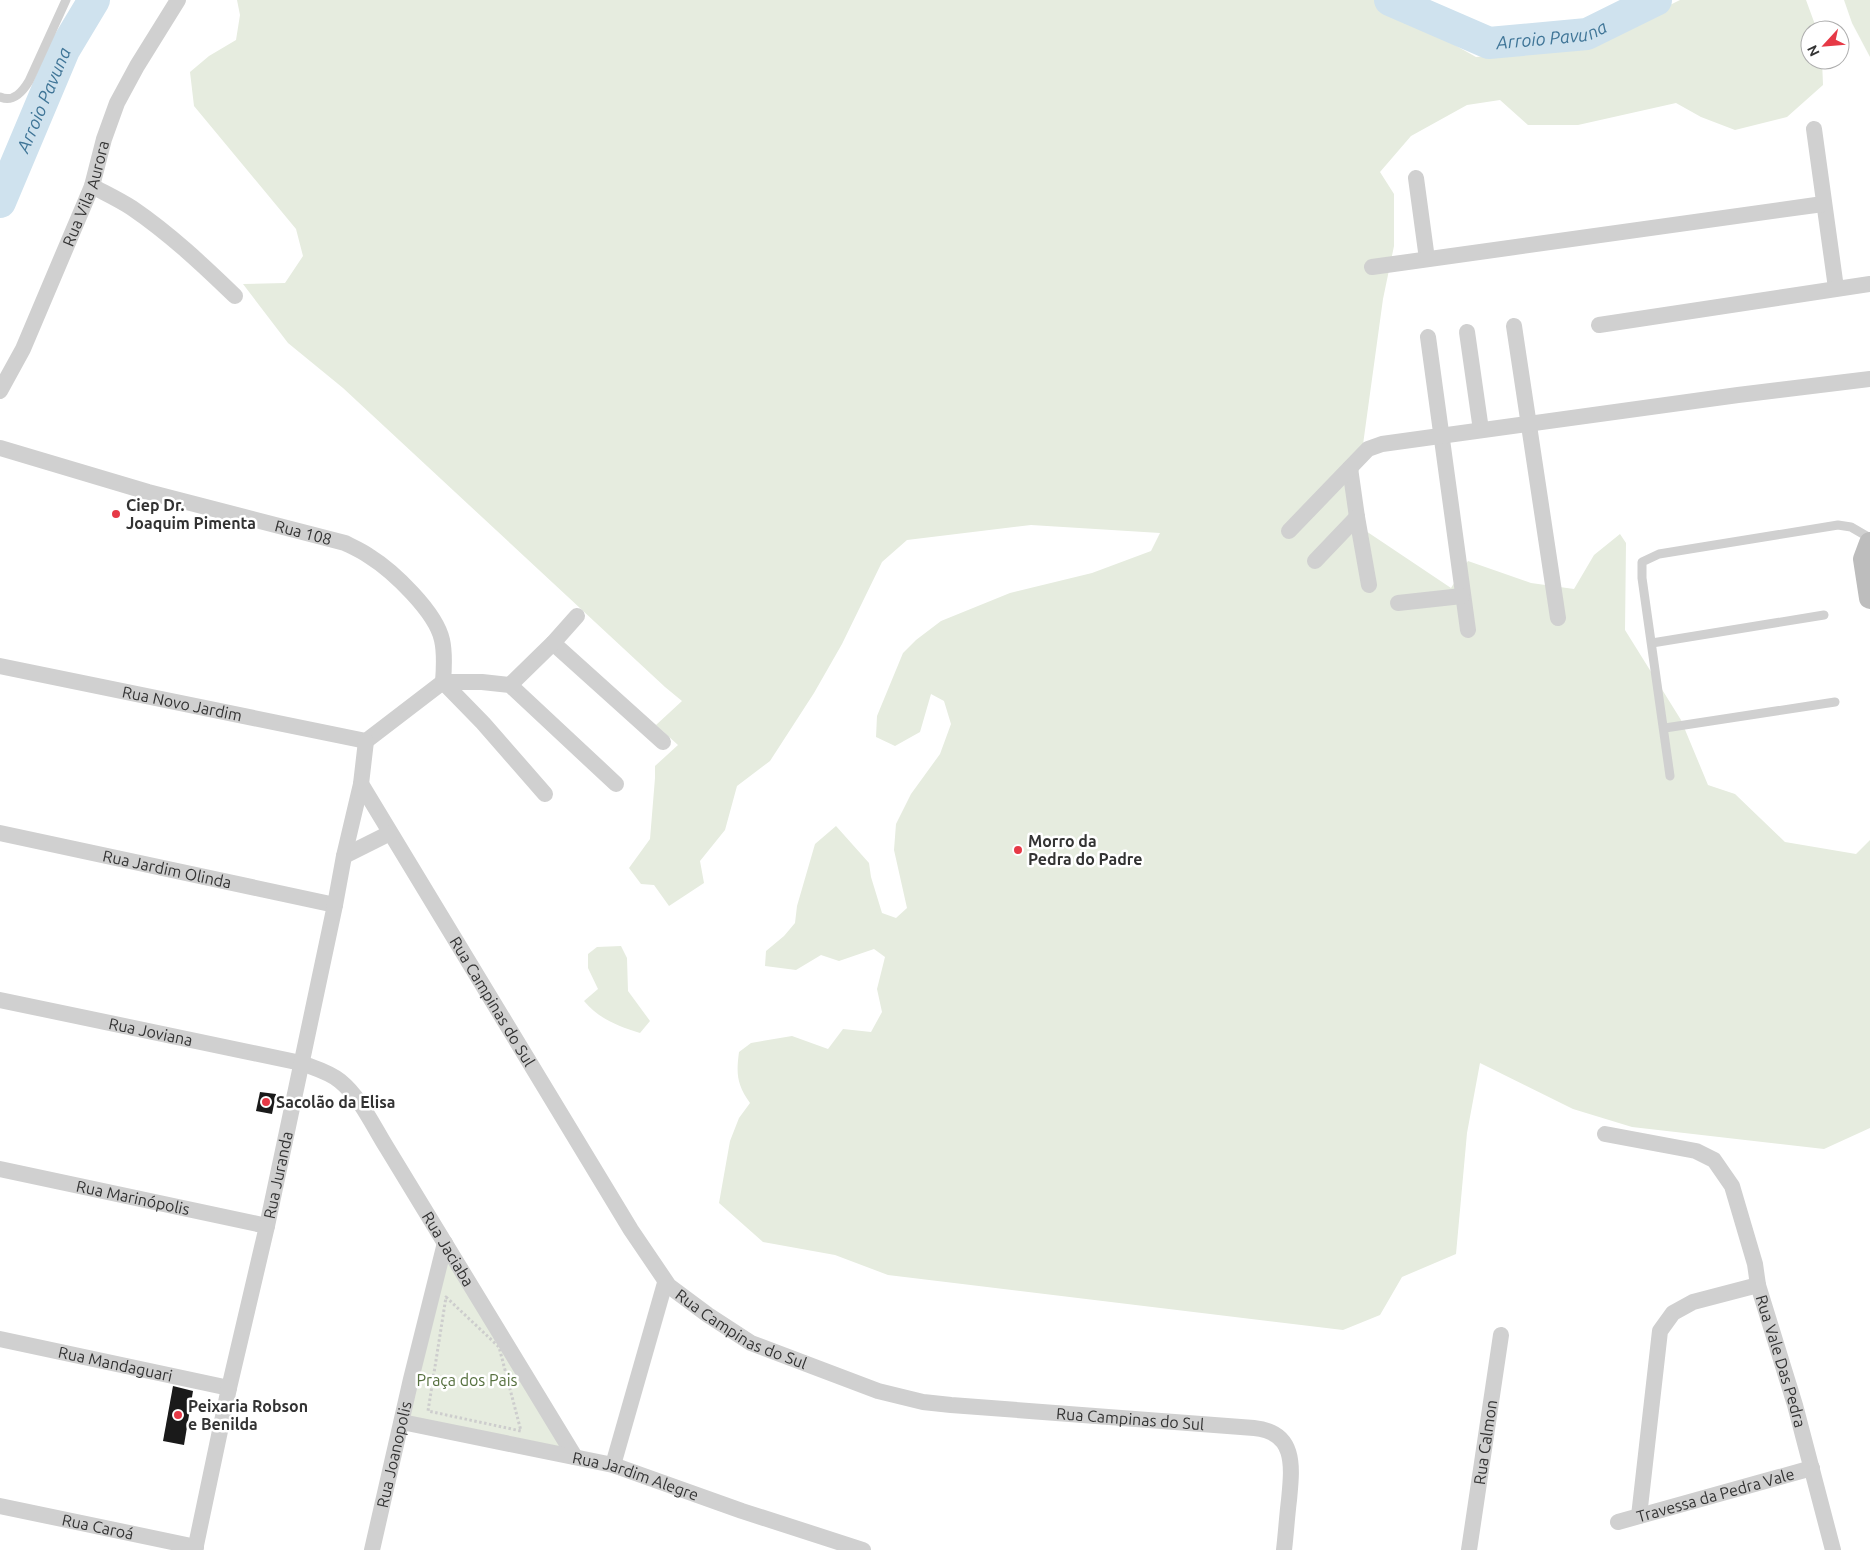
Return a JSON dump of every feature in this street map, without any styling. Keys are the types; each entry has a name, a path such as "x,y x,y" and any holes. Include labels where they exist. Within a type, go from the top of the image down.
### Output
{"street":[{"name":"Rua Vila Aurora","path":"0,391 23,349 92,186 104,140 118,103 178,0"},
{"path":"1814,129 1836,288"},
{"path":"1416,178 1427,259"},
{"path":"92,186 131,208 157,227 192,254 236,296"},
{"path":"1372,267 1823,204"},
{"path":"1599,325 1870,284"},
{"path":"1514,326 1558,618"},
{"path":"1467,332 1481,430"},
{"path":"1428,337 1440,436 1468,630"},
{"path":"1289,531 1368,449 1382,444 1529,423 1870,380"},
{"name":"Rua 108","path":"0,448 148,492 345,543 369,556 386,570 429,613 439,629 443,641 443,682"},
{"path":"1350,468 1369,585"},
{"path":"1315,561 1357,517"},
{"path":"1870,543 1864,559 1870,598"},
{"path":"1398,603 1462,596"},
{"path":"510,684 553,643 577,616"},
{"path":"553,643 663,742"},
{"name":"Rua Novo Jardim","path":"0,666 366,741"},
{"path":"443,682 545,794"},
{"path":"366,741 443,682 510,684 616,784"},
{"name":"Rua Juranda","path":"195,1549 302,1063 344,856 361,784 366,741"},
{"name":"Rua Campinas do Sul","path":"361,784 630,1230 665,1283 708,1315 751,1343 878,1391 923,1402 951,1406 1254,1428 1273,1433 1282,1441 1289,1452 1291,1467 1284,1550"},
{"name":"Rua Jardim Olinda","path":"0,833 335,905"},
{"path":"344,856 390,833"},
{"name":"Rua Joviana","path":"0,1000 302,1063"},
{"name":"Rua Jaciaba","path":"302,1063 340,1081 358,1101 575,1457"},
{"path":"1605,1134 1696,1151 1714,1160 1732,1186 1755,1264 1758,1286"},
{"name":"Rua Marinópolis","path":"0,1169 267,1226"},
{"name":"Rua Joanopolis","path":"372,1550 445,1243"},
{"path":"613,1465 665,1283"},
{"name":"Rua Vale Das Pedra","path":"1639,1516 1660,1332 1673,1313 1692,1302 1758,1286 1812,1468 1833,1550"},
{"name":"Rua Calmon","path":"1469,1550 1500,1334"},
{"name":"Rua Mandaguari","path":"0,1338 230,1388"},
{"name":"Rua Jardim Alegre","path":"402,1422 613,1465 742,1511 863,1550"},
{"name":"Travessa da Pedra Vale","path":"1618,1522 1812,1468"},
{"name":"Rua Caroá","path":"0,1506 195,1549"}],"lane":[{"path":"0,98 12,98 22,93 66,0"},
{"path":"1670,776 1642,562 1659,554 1838,525 1851,527 1870,538"},
{"path":"1652,643 1824,615"},
{"path":"1664,728 1835,702"}],"path":[{"path":"446,1297 499,1347 521,1431 428,1411 446,1297"}],"green space":[{"path":"237,0 1379,0 1396,12 1476,57 1557,50 1599,40 1680,0 1806,0 1813,20 1800,20 1800,70 1822,70 1823,85 1787,117 1735,130 1701,117 1676,103 1578,125 1528,125 1500,100 1467,105 1411,136 1380,172 1394,194 1394,246 1383,299 1361,459 1348,519 1451,588 1468,561 1531,583 1574,589 1594,555 1620,534 1626,543 1625,630 1681,720 1708,785 1735,794 1785,842 1856,854 1870,840 1870,1128 1824,1149 1632,1127 1573,1109 1480,1063 1467,1133 1456,1254 1402,1277 1380,1315 1343,1330 888,1275 835,1255 763,1242 719,1203 730,1141 739,1118 750,1103 742,1091 738,1079 739,1052 751,1043 792,1036 828,1049 843,1029 871,1032 882,1012 877,989 885,957 874,949 839,961 821,955 796,970 765,966 766,951 784,936 795,923 797,906 815,844 836,826 869,863 871,877 882,913 896,918 907,908 894,850 896,824 911,794 940,754 951,724 944,701 931,694 920,732 895,746 876,737 877,716 903,653 916,640 941,621 1010,593 1092,573 1151,551 1160,533 1031,525 907,540 882,562 842,644 814,693 770,761 737,786 725,830 700,861 704,883 669,906 654,885 641,884 629,868 650,839 655,766 678,745 656,725 682,701 343,388 288,343 243,284 285,283 303,256 296,229 194,106 190,72 209,56 236,40 240,15"},
{"path":"1844,0 1870,0 1870,57 1852,23"},
{"path":"621,946 627,958 628,991 650,1021 640,1033 609,1021 596,1013 584,1001 598,989 588,968 588,954 597,947"},
{"name":"Praça dos Pais","path":"442,1244 574,1456 405,1420"}],"building":[{"name":"Sacolão da Elisa","path":"260,1092 276,1094 272,1114 256,1111"},
{"name":"Peixaria Robson e Benilda","path":"173,1386 193,1391 184,1445 163,1441"}],"waterway":[{"name":"Arroio Pavuna","path":"0,202 64,50 94,0"},
{"name":"Arroio Pavuna","path":"1390,0 1489,43 1587,34 1656,0"}],"place":[{"name":"Ciep Dr. Joaquim Pimenta","path":"116,514"},
{"name":"Morro da Pedra do Padre","path":"1018,850"},
{"name":"Sacolão da Elisa","path":"266,1102"},
{"name":"Peixaria Robson e Benilda","path":"178,1415"}]}
